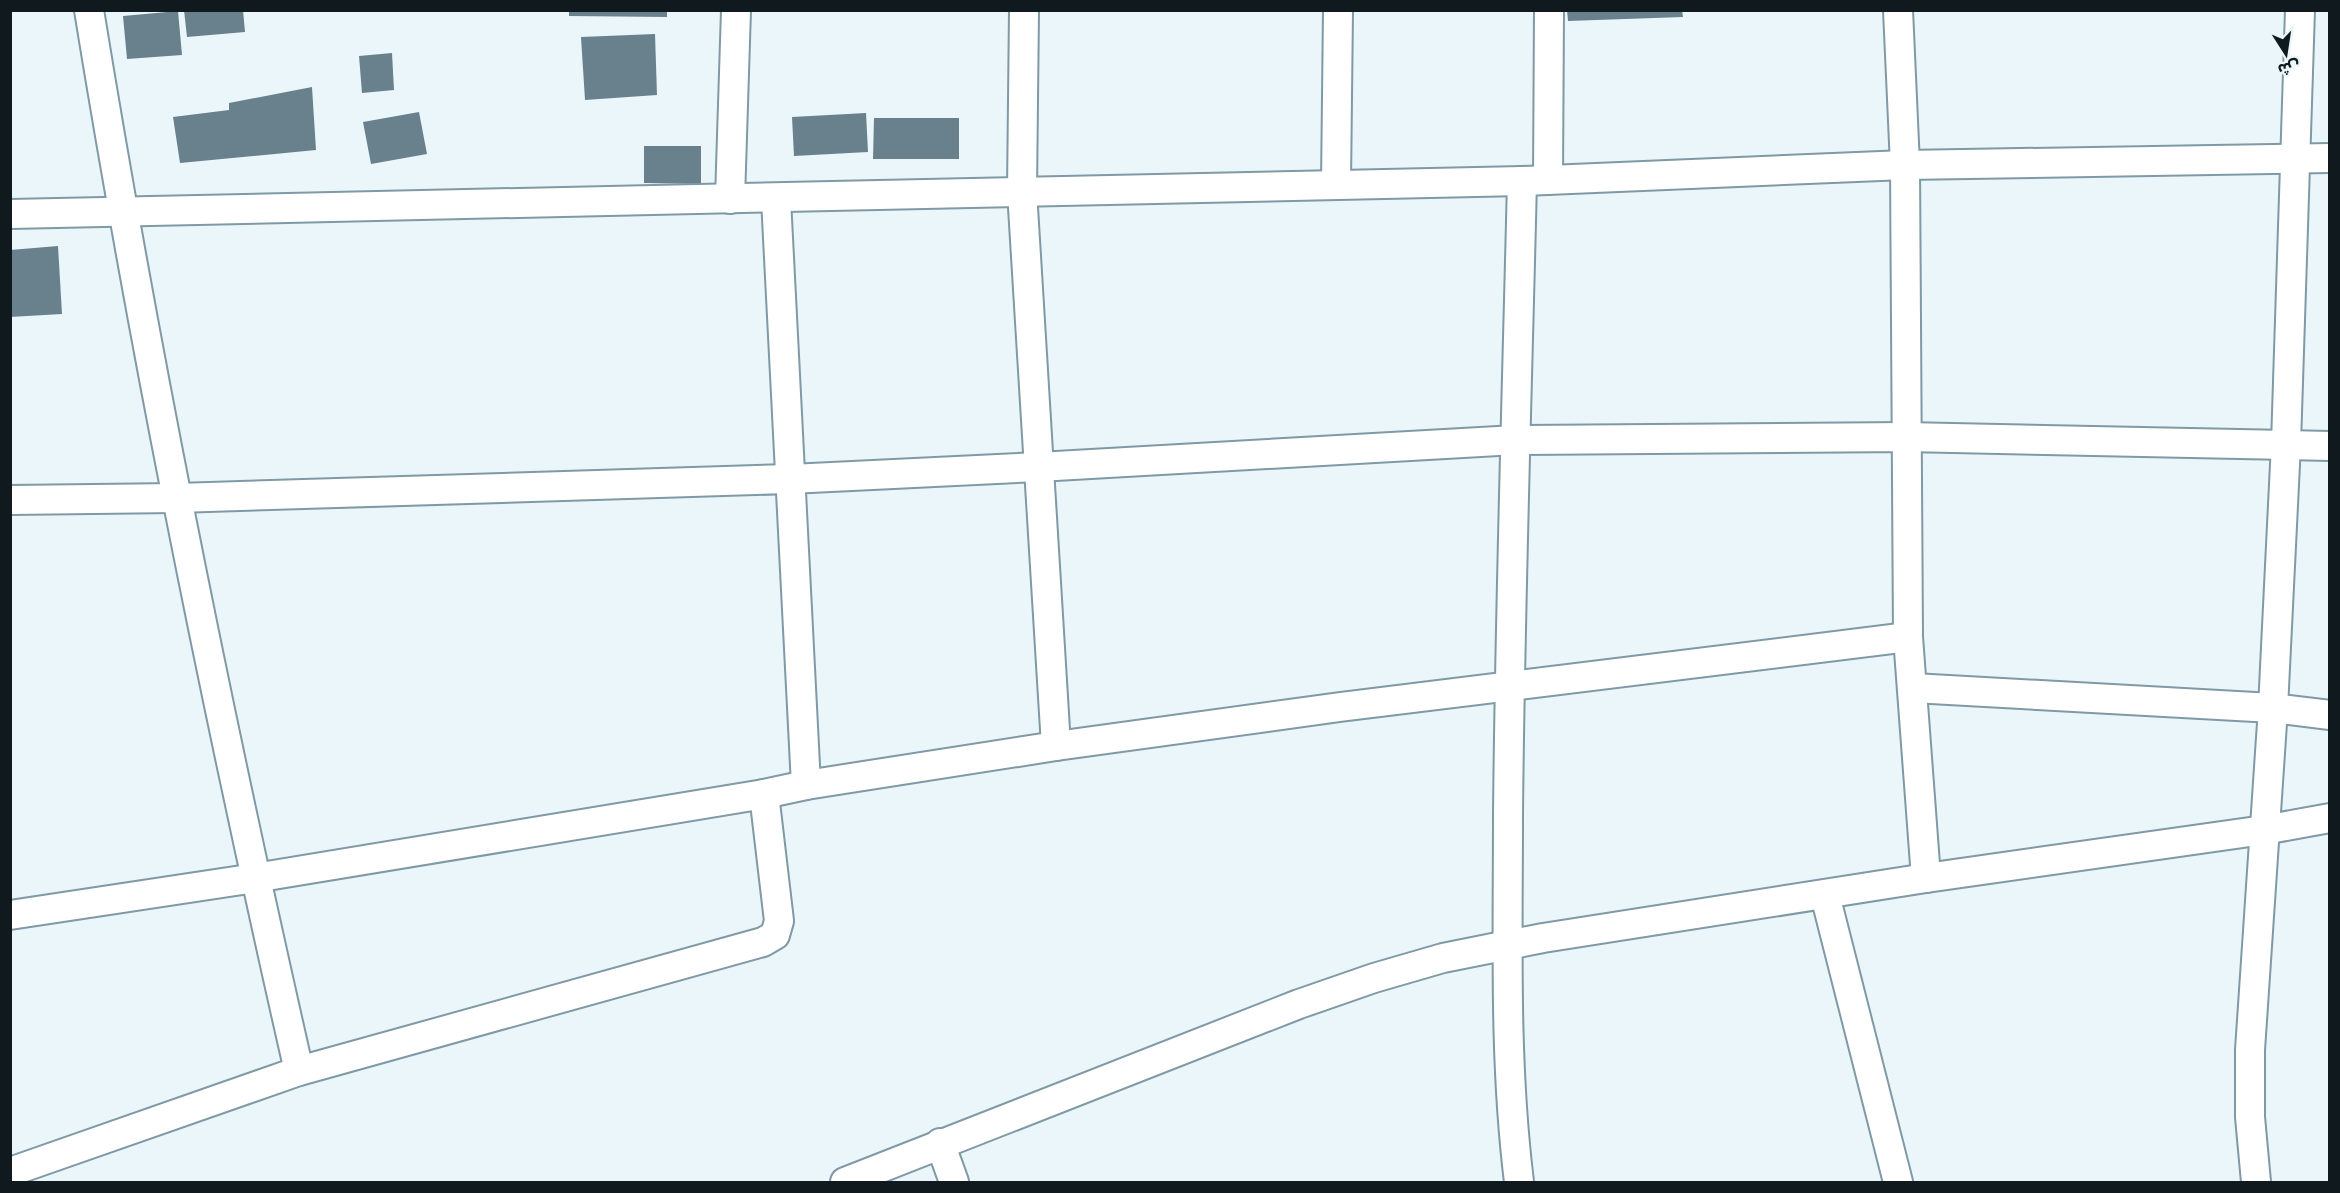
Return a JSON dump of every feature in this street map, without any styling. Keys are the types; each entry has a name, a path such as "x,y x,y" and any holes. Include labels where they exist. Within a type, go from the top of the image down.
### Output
{"street":[{"path":"89,10 122,212 177,498 255,878 299,1071"},
{"path":"730,199 736,10"},
{"path":"1024,10 1022,191 1056,746"},
{"path":"1336,184 1338,10"},
{"path":"1519,1182 1513,1132 1508,946 1509,687 1516,440 1549,10"},
{"path":"1898,10 1905,165 1908,637 1926,878"},
{"path":"2256,1182 2250,1117 2250,1050 2273,708 2286,444 2300,10"},
{"path":"10,214 776,199 1022,191 1535,180 1905,165 2330,158"},
{"path":"776,199 806,785"},
{"path":"10,500 177,498 790,478 1038,468 1516,440 1906,436 2330,446"},
{"path":"10,915 255,878 764,794 806,785 1056,746 1908,637"},
{"path":"1913,688 2273,708 2330,715"},
{"path":"10,1172 299,1071 763,942 775,935 779,921 764,794"},
{"path":"845,1182 1299,1004 1443,958 1543,938 1926,878 2264,830 2330,818"},
{"path":"1825,895 1898,1182"},
{"path":"940,1143 954,1182"}],"building":[{"path":"184,10 243,10 245,32 187,37"},
{"path":"569,10 667,10 667,17 569,16"},
{"path":"1567,10 1682,10 1683,17 1568,21"},
{"path":"178,11 182,55 127,59 123,16"},
{"path":"655,34 657,95 585,100 581,37"},
{"path":"392,53 394,90 362,93 359,56"},
{"path":"312,87 316,150 180,163 173,117 229,110 229,103"},
{"path":"419,112 427,154 371,164 363,122"},
{"path":"866,113 868,152 794,156 792,117"},
{"path":"874,118 959,118 959,159 873,159"},
{"path":"644,146 701,146 701,184 644,183"},
{"path":"58,246 62,314 10,317 10,250"}]}
